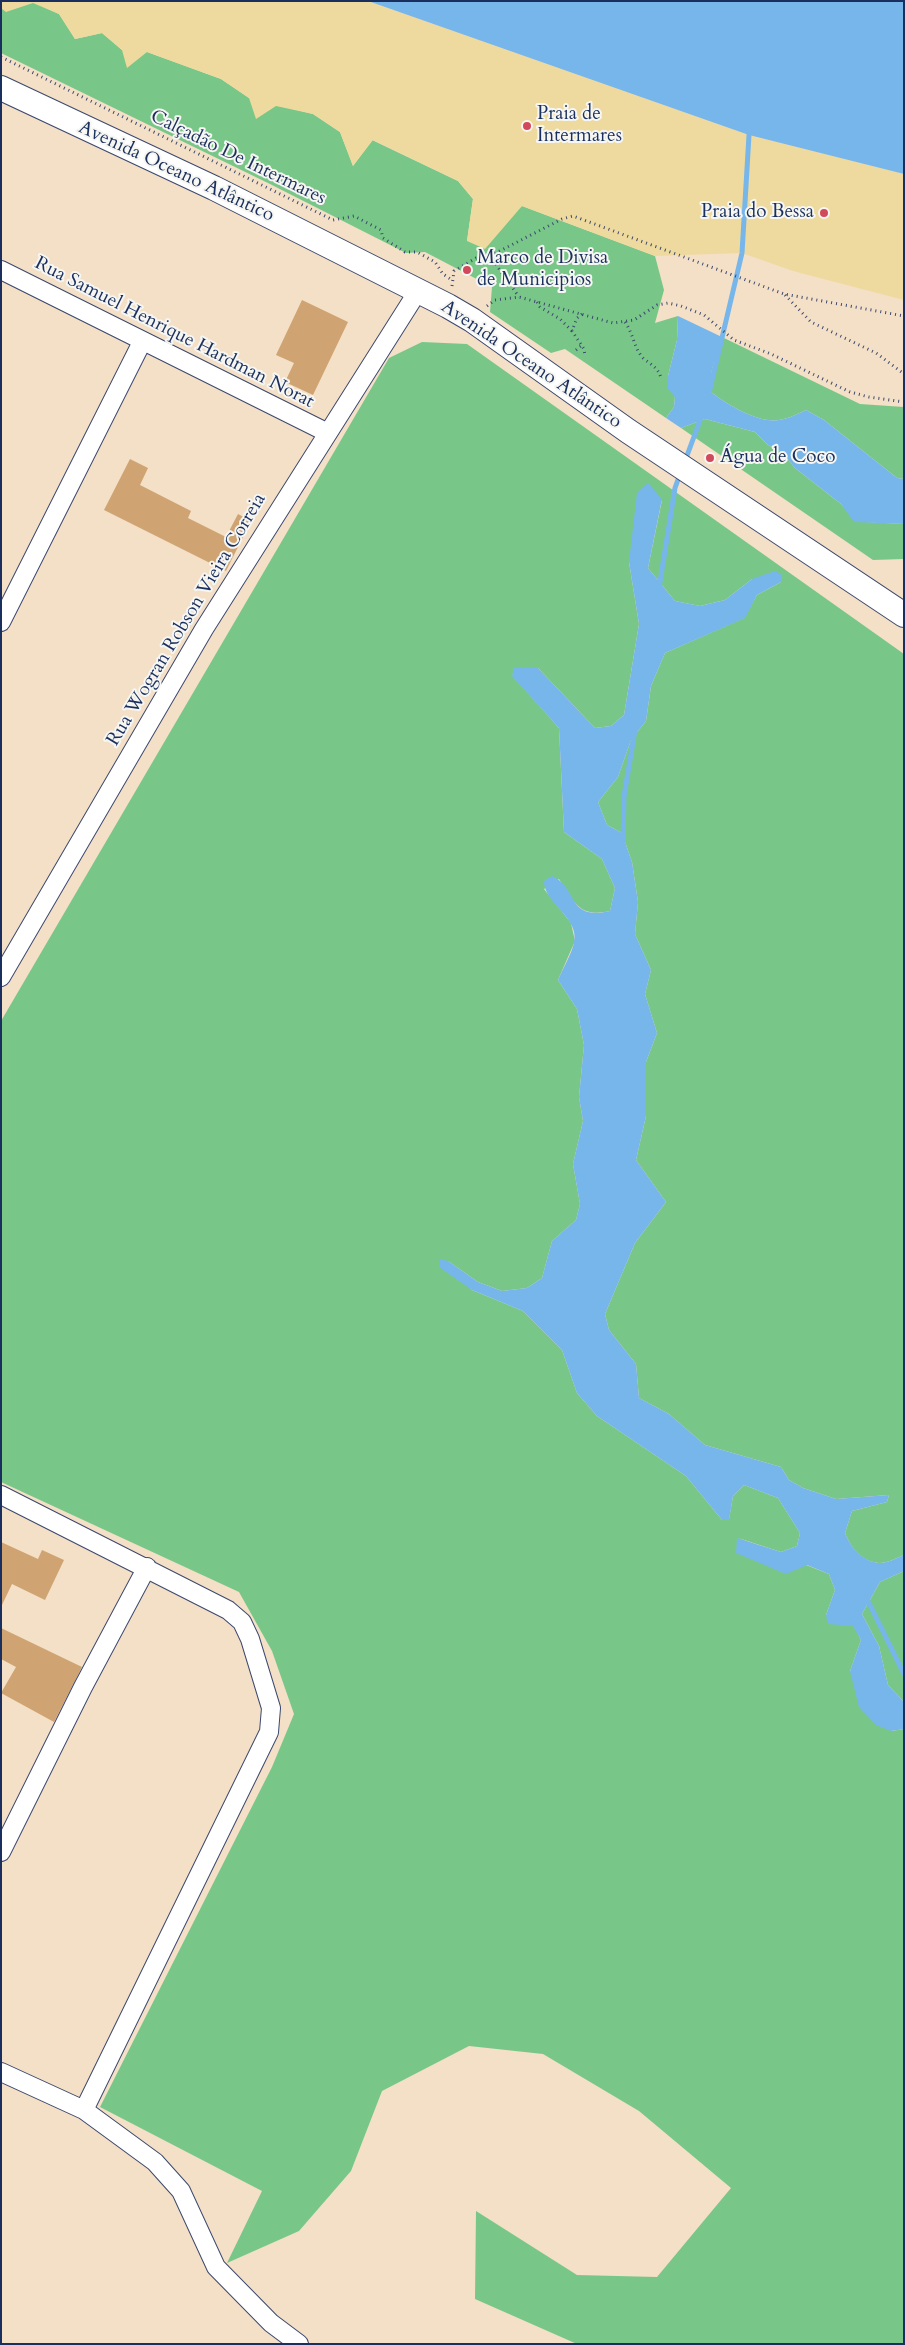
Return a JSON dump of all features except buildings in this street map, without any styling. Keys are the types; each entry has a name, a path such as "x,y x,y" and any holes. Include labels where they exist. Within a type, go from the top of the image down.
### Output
{"main road":[{"name":"Avenida Oceano Atlântico","path":"1,88 214,188 448,306 472,320 628,431 904,615"}],"street":[{"name":"Rua Samuel Henrique Hardman Norat","path":"1,270 142,342 328,433"},
{"name":"Rua Wogran Robson Vieira Correia","path":"1,977 204,629 418,291"},
{"path":"1,622 142,342"},
{"path":"1,1495 147,1567 228,1610 242,1622 250,1640 271,1708 269,1732 84,2110"},
{"path":"1,1852 83,1688 147,1567"},
{"path":"1,2072 84,2110 155,2162 181,2191 216,2266 271,2323 299,2344"}],"path":[{"name":"Calçadão De Intermares","path":"1,57 333,220 354,216 381,230 383,238 405,252 417,252 434,262 452,280"},
{"path":"448,306 454,271 476,258 490,256 562,219 573,216 784,294 904,316"},
{"path":"490,256 519,297"},
{"path":"784,294 810,322 876,353 904,374"},
{"path":"472,320 495,300 519,297 613,323 634,320 657,305 668,303 704,315 734,340 772,354 850,392 869,398 904,402"},
{"path":"537,302 545,312 560,319 572,331 582,346 585,356"},
{"path":"572,331 577,318 582,314"},
{"path":"625,322 631,330 640,352 660,371 661,378"},
{"path":"576,350 582,346"}],"green space":[{"path":"33,2 59,14 75,39 102,33 122,50 147,52 221,79 249,98 313,114 340,132 353,166 372,140 458,181 473,199 467,241 522,206 655,256 664,290 655,323 678,316 677,340 668,376 675,397 674,407 666,418 565,349 551,353 490,312 492,287 425,252 406,253 270,184 1,53 1,8 6,11"},
{"path":"724,338 860,404 904,407 904,479 897,478 824,420 806,410 783,419 761,419 723,401 711,392 712,371"},
{"path":"422,342 467,344 904,654 904,1555 883,1563 868,1560 854,1549 845,1533 852,1511 887,1502 889,1495 836,1499 803,1488 789,1480 781,1467 705,1445 669,1414 639,1398 636,1364 609,1330 605,1314 635,1243 666,1202 636,1160 646,1116 646,1062 657,1033 645,994 651,970 635,934 638,902 632,862 622,833 607,825 598,802 618,777 631,740 646,721 651,686 665,653 744,618 757,595 781,582 752,579 725,600 700,606 675,601 648,568 662,500 629,562 639,624 624,715 611,726 595,728 538,668 512,675 559,728 564,832 602,859 615,888 610,911 600,913 584,910 579,907 559,879 544,889 571,923 575,941 558,980 577,1009 584,1045 579,1097 583,1121 573,1164 580,1204 576,1220 552,1241 542,1278 527,1288 502,1291 478,1282 448,1261 472,1290 523,1311 562,1350 577,1393 597,1416 686,1476 722,1520 729,1519 733,1496 744,1485 778,1498 800,1533 797,1546 781,1552 738,1538 829,1574 835,1590 826,1615 854,1626 861,1640 850,1671 891,1731 904,1729 904,2344 577,2344 475,2299 476,2211 577,2275 657,2277 731,2188 639,2111 543,2054 469,2046 382,2091 351,2171 299,2231 227,2263 262,2191 100,2107 272,1767 294,1714 272,1651 239,1592 1,1482 1,1021 389,358"},
{"path":"705,419 755,432 768,445 782,452 795,468 841,504 851,515 867,522 904,524 904,559 873,560 681,428"},
{"path":"904,1571 904,1702 888,1685 879,1646 862,1614 880,1582"}],"sand":[{"name":"Praia de Intermares","path":"1,1 368,1 749,135 904,174 904,300 793,271 742,253 655,256 522,206 485,249 467,241 473,199 458,181 373,140 353,166 340,132 313,114 276,106 256,119 249,98 221,79 147,52 127,68 122,50 102,33 75,39 59,14 33,3 6,12 1,8"}],"water":[{"path":"368,1 904,1 904,174 749,135"},
{"path":"678,316 724,338 712,371 711,392 723,401 761,419 783,419 806,410 824,420 897,478 904,479 904,524 854,522 841,504 795,468 782,452 768,445 755,432 705,419 681,428 666,418 674,407 675,397 668,389 668,376 677,340"},
{"path":"648,483 662,499 648,568 675,601 700,606 725,600 752,579 775,571 782,575 781,582 757,595 745,618 665,653 651,686 646,721 631,740 618,777 598,802 607,825 622,833 632,862 638,902 635,934 651,970 645,994 657,1033 646,1062 646,1116 636,1160 666,1202 635,1243 605,1314 609,1330 636,1364 639,1398 669,1414 705,1445 781,1467 789,1480 803,1488 836,1499 889,1495 887,1502 852,1511 845,1533 854,1549 868,1560 883,1563 904,1555 904,1571 880,1582 862,1614 879,1646 888,1685 904,1702 904,1729 891,1731 876,1725 859,1707 850,1671 861,1640 853,1626 828,1624 826,1615 835,1590 829,1574 807,1565 786,1574 736,1553 737,1538 781,1552 797,1546 800,1533 778,1498 744,1485 733,1496 729,1520 722,1520 686,1476 597,1416 577,1393 562,1350 523,1311 472,1290 439,1267 440,1259 448,1261 478,1282 502,1291 527,1288 542,1278 552,1241 576,1220 580,1204 573,1164 583,1121 579,1097 584,1045 577,1009 558,980 573,948 574,934 567,918 550,897 544,881 552,876 560,881 579,907 596,913 610,911 615,888 602,859 564,832 559,728 512,676 514,668 538,668 595,728 611,726 624,715 639,624 629,562 637,493"}],"waterway":[{"path":"709,393 742,253 749,135"},
{"path":"685,461 702,415"},
{"path":"659,588 675,488 680,474"},
{"path":"623,845 624,796 635,730"},
{"path":"866,1597 904,1674"}],"place":[{"name":"Praia de Intermares","path":"527,126"},
{"name":"Praia do Bessa","path":"824,213"},
{"name":"Marco de Divisa de Municipios","path":"467,270"},
{"name":"Água de Coco","path":"710,458"}]}
